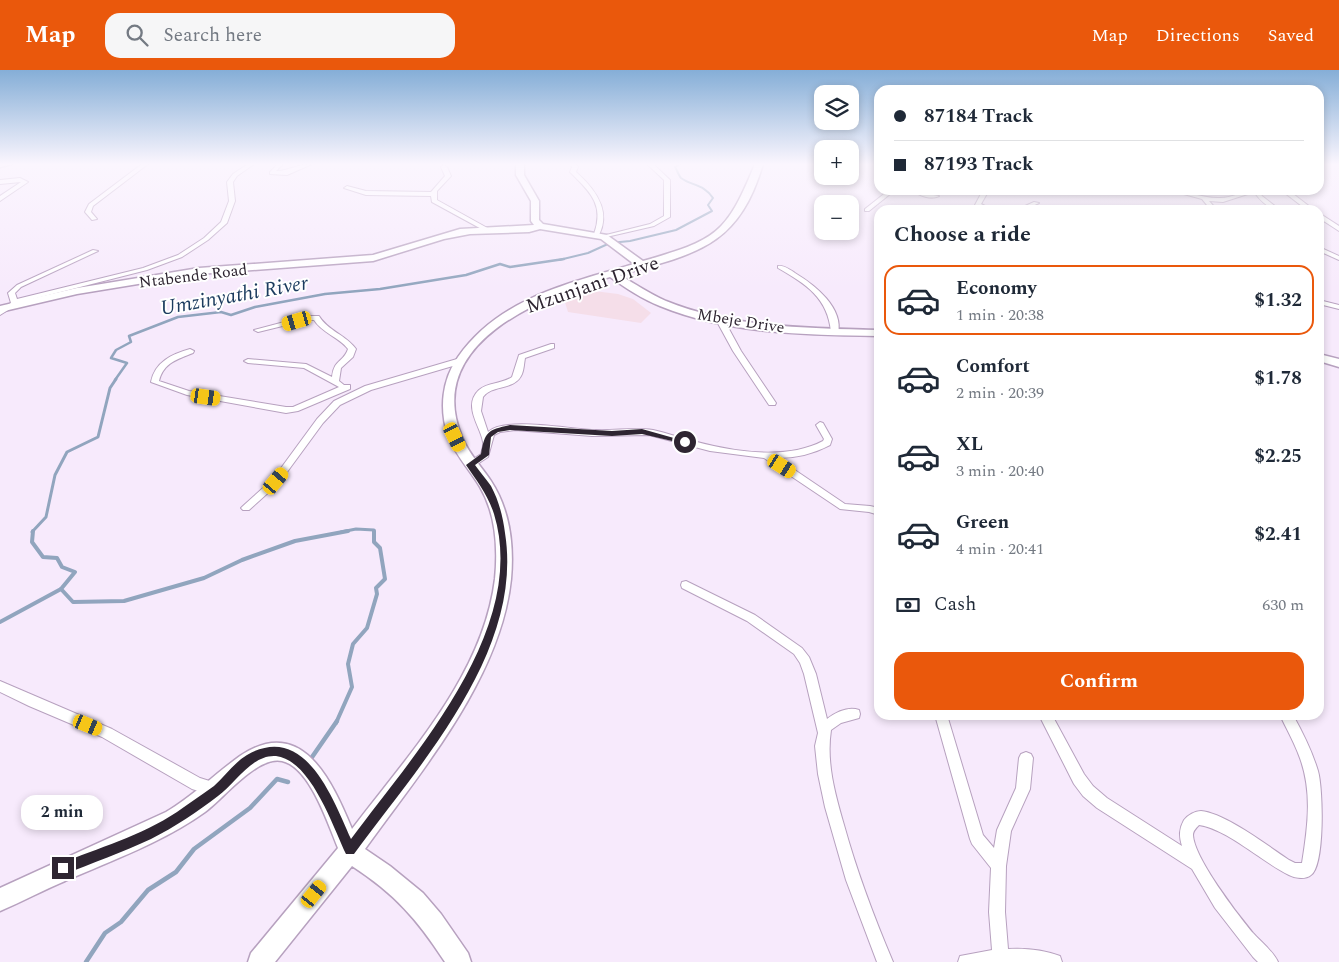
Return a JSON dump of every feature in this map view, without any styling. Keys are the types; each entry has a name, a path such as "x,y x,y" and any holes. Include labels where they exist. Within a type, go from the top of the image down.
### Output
{"street":[{"path":"91,206 88,212 94,218"},
{"path":"96,251 19,286 11,293 14,304 153,266 180,256 206,239 224,223 230,206"},
{"path":"440,206 490,231"},
{"path":"535,206 535,221 540,226"},
{"path":"600,206 600,228 603,237 642,265"},
{"path":"603,237 652,225 667,216 667,206"},
{"name":"Mzunjani Drive","path":"260,962 350,850 449,716 481,656 494,620 503,577 503,547 498,515 487,488 470,465 455,437 448,409 451,382 460,362 481,336 515,310 558,292 697,246 726,228 740,206"},
{"path":"867,210 872,206"},
{"path":"1324,218 1339,229"},
{"name":"Ntabende Road","path":"0,311 14,304 76,291 199,271 391,255 448,234 529,229 540,226 603,237"},
{"path":"1324,251 1339,258"},
{"path":"780,267 809,284 827,304 835,321 835,332"},
{"name":"Mbeje Drive","path":"612,274 666,304 719,318 768,326 874,334"},
{"path":"1324,303 1339,307"},
{"path":"258,330 308,318 316,318 322,328 345,341 352,348 350,355 337,367 335,382"},
{"path":"719,318 737,351 772,403"},
{"path":"470,465 485,455 486,440 478,417 477,406 480,394 488,388 513,381 519,374 522,357 551,346"},
{"path":"190,351 161,366 156,374 155,382 187,393 286,410 347,387"},
{"path":"1324,359 1339,363"},
{"path":"248,361 261,360 306,366 347,387 368,388"},
{"path":"246,508 276,481 331,407 368,388 460,362"},
{"path":"486,440 496,430 510,427 612,434 642,432 663,435 704,446 764,453 801,453 824,445 828,439 820,425"},
{"path":"764,453 843,507 874,510"},
{"path":"686,585 751,618 798,651 806,661 823,731 824,757 837,828 862,907 885,962"},
{"path":"0,686 107,733 197,784 217,790"},
{"path":"823,731 825,727 838,718 854,714"},
{"path":"942,720 977,839 998,866"},
{"path":"1048,720 1079,779 1088,791 1109,808 1197,864"},
{"path":"1270,962 1234,923 1197,864 1186,835 1191,822 1196,818 1204,819 1220,825 1294,870 1306,870 1309,866 1317,821 1316,787 1305,751 1289,720"},
{"path":"0,900 51,874 148,834 178,817 217,790 251,759 268,751 288,753 300,761 318,783 350,850 390,880 425,912 459,962"},
{"path":"1000,955 997,912 998,866 1004,830 1023,789 1026,758"},
{"path":"966,962 1000,955 1037,958 1054,962"}],"shaded area":[{"path":"594,291 618,294 633,299 651,313 641,323 568,312 564,299"}],"waterway":[{"name":"Umzinyathi River","path":"562,259 588,253 610,243 630,241 676,230 712,211 708,206"},
{"name":"Umzinyathi River","path":"115,380 127,363 111,358 116,350 131,342 129,336 178,317 221,312 231,315 255,307 325,294 380,289 466,275 500,264 510,267 562,259"},
{"name":"Umzinyathi River","path":"32,532 46,517 55,475 67,452 98,437 110,388 116,379"},
{"name":"Umzinyathi River","path":"337,721 352,687 348,664 353,644 367,628 377,594 376,588 385,579 380,548 374,542 374,530 356,529 341,532"},
{"name":"Umzinyathi River","path":"33,531 32,542 43,557 57,558 62,567 75,572 61,589"},
{"name":"Umzinyathi River","path":"61,589 73,602 124,601 204,578 242,560 295,541 348,531"},
{"path":"0,622 61,589"},
{"name":"Umzinyathi River","path":"310,760 337,721"},
{"path":"86,962 105,933 121,922 148,890 176,872 194,849 250,808 277,779 288,782"}],"route":[{"path":"63,868 148,834 178,817 217,790 251,759 268,751 284,752 300,761 310,771 341,827 350,850 449,716 481,656 494,620 503,577 503,547 498,515 487,488 470,465 485,455 486,440 491,433 500,428 510,427 612,434 651,432 685,442"}]}
